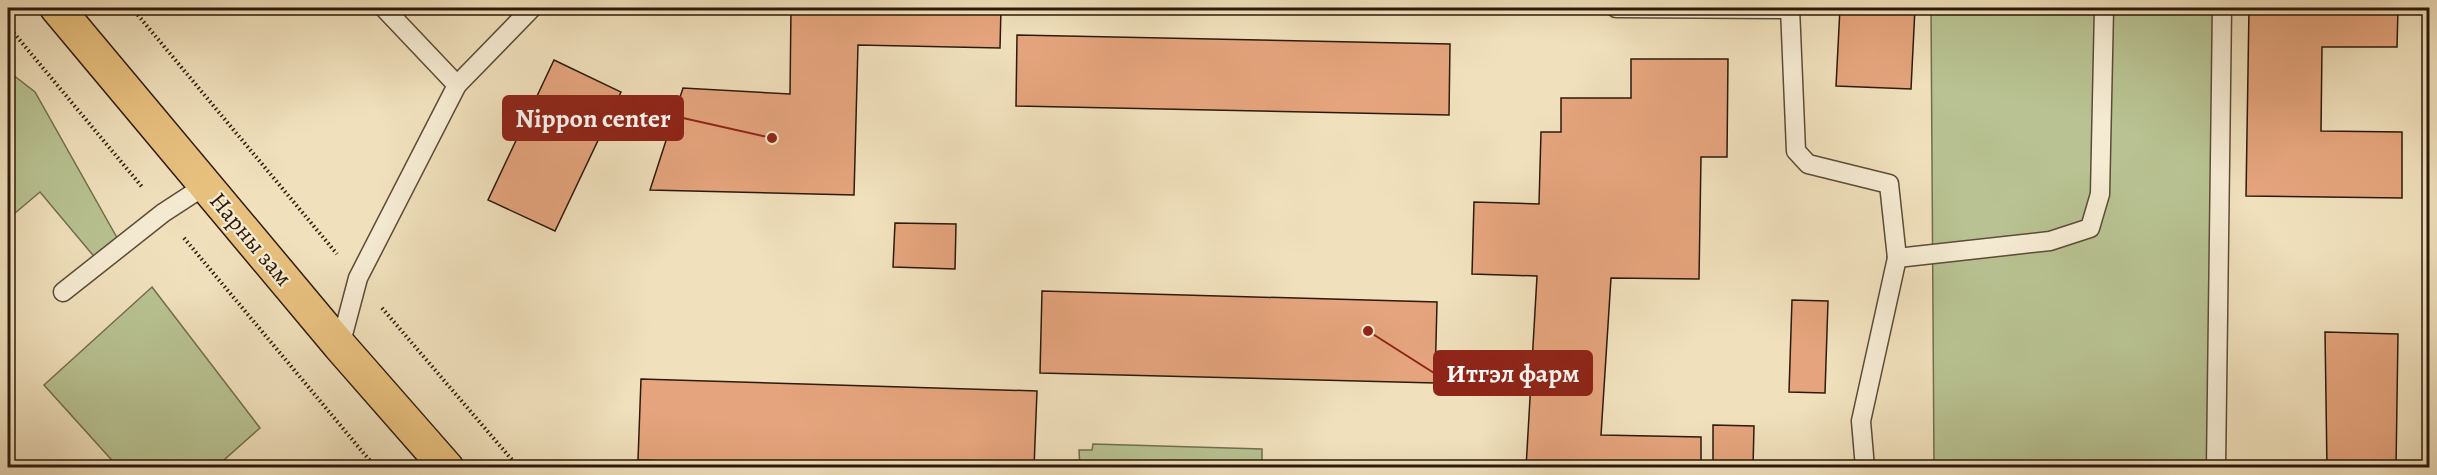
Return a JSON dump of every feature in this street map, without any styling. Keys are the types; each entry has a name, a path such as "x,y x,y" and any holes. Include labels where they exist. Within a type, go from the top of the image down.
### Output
{"main road":[{"name":"Нарны зам","path":"57,8 340,346 447,468"}],"lane":[{"path":"384,8 457,86"},
{"path":"340,346 358,278 457,86 532,8"},
{"path":"1616,8 1790,8 1796,151 1808,164 1889,184 1896,258 1861,421 1864,468"},
{"path":"1896,258 2050,241 2090,228 2100,194 2104,8"},
{"path":"2216,468 2222,8"},
{"path":"63,292 163,213 206,185"}],"path":[{"path":"132,8 322,238 519,468"},
{"path":"8,26 376,468"}],"green space":[{"path":"1931,8 2226,8 2219,467 1934,467"},
{"path":"8,71 35,92 120,243 97,260 40,192 8,219"},
{"path":"152,287 260,428 216,467 118,467 44,385"},
{"path":"1093,444 1262,449 1262,467 1080,467 1079,450 1092,450"}],"building":[{"path":"791,8 1001,8 1000,48 858,45 854,195 650,190 683,88 790,94"},
{"path":"1840,8 1915,8 1911,89 1836,86"},
{"path":"2249,8 2398,8 2397,47 2322,47 2321,131 2402,132 2402,198 2246,196"},
{"path":"1017,35 1450,44 1449,115 1016,106"},
{"path":"1631,59 1728,59 1727,157 1701,157 1699,279 1611,278 1601,435 1701,437 1701,468 1526,468 1537,276 1472,274 1474,202 1539,204 1541,132 1561,132 1561,98 1631,98"},
{"path":"554,60 621,92 555,231 488,200"},
{"path":"895,223 956,224 955,269 893,267"},
{"path":"1042,291 1437,302 1435,383 1040,373"},
{"path":"1792,300 1828,301 1825,393 1789,392"},
{"path":"2325,332 2398,334 2396,468 2327,468"},
{"path":"641,379 1037,391 1034,468 873,468 638,460"},
{"path":"1713,425 1754,426 1753,468 1713,468"}],"place":[{"name":"Nippon center","path":"772,138"},
{"name":"Итгэл фарм","path":"1368,331"}]}
